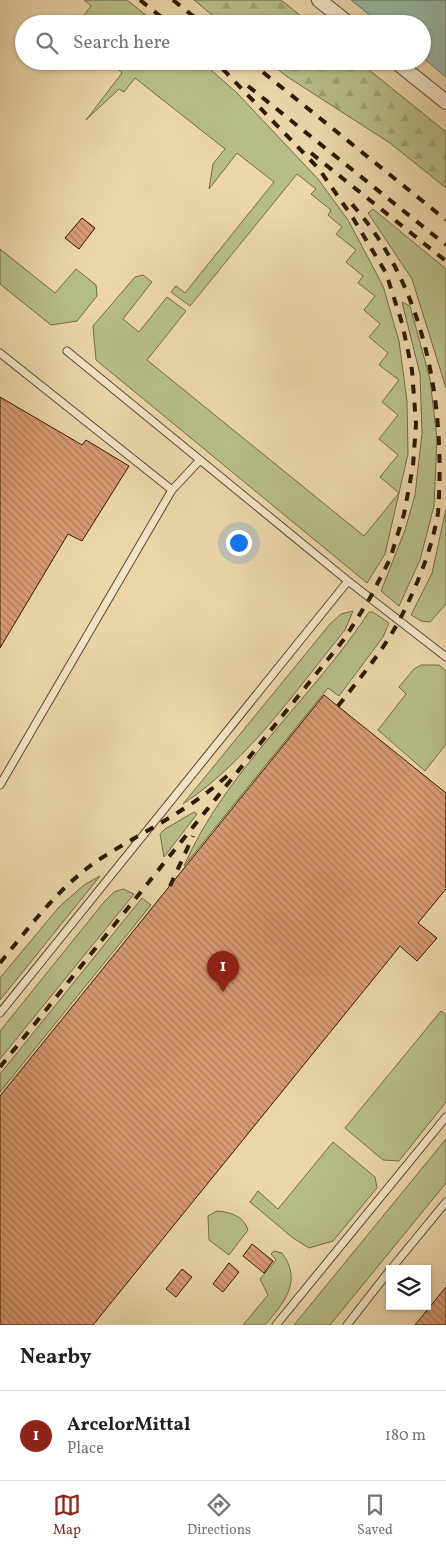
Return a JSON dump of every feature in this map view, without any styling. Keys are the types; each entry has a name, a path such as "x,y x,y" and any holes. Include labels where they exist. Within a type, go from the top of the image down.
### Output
{"street":[{"path":"319,0 338,15"},
{"path":"406,70 446,102"}],"lane":[{"path":"67,351 348,581 446,657"},
{"path":"0,353 172,490"},
{"path":"0,785 172,490 200,460"},
{"path":"0,1013 348,581"},
{"path":"276,1325 446,1117"},
{"path":"394,1265 446,1202"},
{"path":"347,1325 386,1275"}],"green space":[{"path":"84,0 127,0 146,15 84,15 91,6"},
{"path":"194,0 281,0 300,15 212,15"},
{"path":"118,70 211,70 237,93 318,179 348,220 383,286 399,341 407,401 408,454 385,554 367,583 96,360 93,326 135,277 143,275 152,282 123,319 139,332 167,297 186,311 147,360 364,536 399,493 380,477 398,455 379,439 398,415 382,402 399,380 379,365 388,353 369,337 380,324 364,310 375,296 358,283 363,276 346,262 356,250 336,234 342,227 328,215 331,210 311,194 316,189 297,174 190,306 171,292 176,286 185,293 274,182 237,153 209,189 213,164 225,149 135,78 124,92 119,89 86,120 122,73"},
{"path":"279,70 369,70 446,132 446,188 390,143"},
{"path":"373,209 446,269 446,388 412,279 368,213"},
{"path":"0,249 55,293 76,269 96,285 97,296 77,321 51,325 0,284"},
{"path":"402,302 410,306 430,379 437,439 434,506 420,560 399,606 381,591 405,530 415,495 422,433 420,374"},
{"path":"446,509 446,604 430,622 421,621 411,615 432,573"},
{"path":"353,611 345,630 250,746 229,767 183,804 330,624 341,614"},
{"path":"369,612 373,612 389,623 383,637 339,696 328,688 184,866 202,831 246,766 322,675"},
{"path":"421,665 439,665 446,671 446,744 425,771 378,730 406,694 399,687 414,669"},
{"path":"194,812 197,814 164,857 160,834"},
{"path":"100,876 0,1000 0,978 59,907 84,885"},
{"path":"123,889 134,894 0,1059 0,1031 104,902 114,892"},
{"path":"142,898 151,905 0,1092 0,1074"},
{"path":"441,1011 446,1015 446,1102 399,1161 383,1160 345,1128"},
{"path":"446,1139 446,1183 330,1325 294,1325"},
{"path":"333,1142 375,1177 377,1188 333,1241 309,1248 293,1238 250,1202 258,1191 278,1209"},
{"path":"217,1211 227,1212 240,1218 248,1230 229,1255 209,1240 208,1216"},
{"path":"274,1251 282,1253 288,1263 291,1282 288,1291 279,1308 265,1325 243,1325 268,1295 260,1279 276,1260 271,1254"}],"shaded area":[{"path":"351,0 446,0 446,77 431,64 431,15 370,15"}],"building":[{"path":"82,218 95,228 79,249 65,238"},
{"path":"0,397 82,445 86,440 129,466 82,541 68,534 0,648"},
{"path":"324,695 446,793 446,889 418,923 437,938 417,961 400,946 93,1325 0,1325 0,1096"},
{"path":"252,1244 273,1261 264,1273 243,1256"},
{"path":"229,1263 239,1272 223,1292 213,1284"},
{"path":"182,1269 192,1277 176,1297 166,1289"},
{"path":"446,1287 446,1325 415,1325 427,1310 431,1310 431,1305"}],"railway":[{"path":"140,0 159,15"},
{"path":"173,0 192,15"},
{"path":"0,1067 345,638 370,598 390,559 404,514 413,466 416,424 412,370 402,323 386,273 353,218 319,169 224,70"},
{"path":"260,70 446,220"},
{"path":"248,86 446,245"},
{"path":"311,153 446,261"},
{"path":"338,706 386,642 412,594 428,554 435,527 438,513 440,471 433,387 425,346 412,306 396,268 374,232 348,200"},
{"path":"0,963 47,906 88,868 183,809 228,775"},
{"path":"170,886 193,836"}],"place":[{"name":"ArcelorMittal","path":"223,992"}]}
